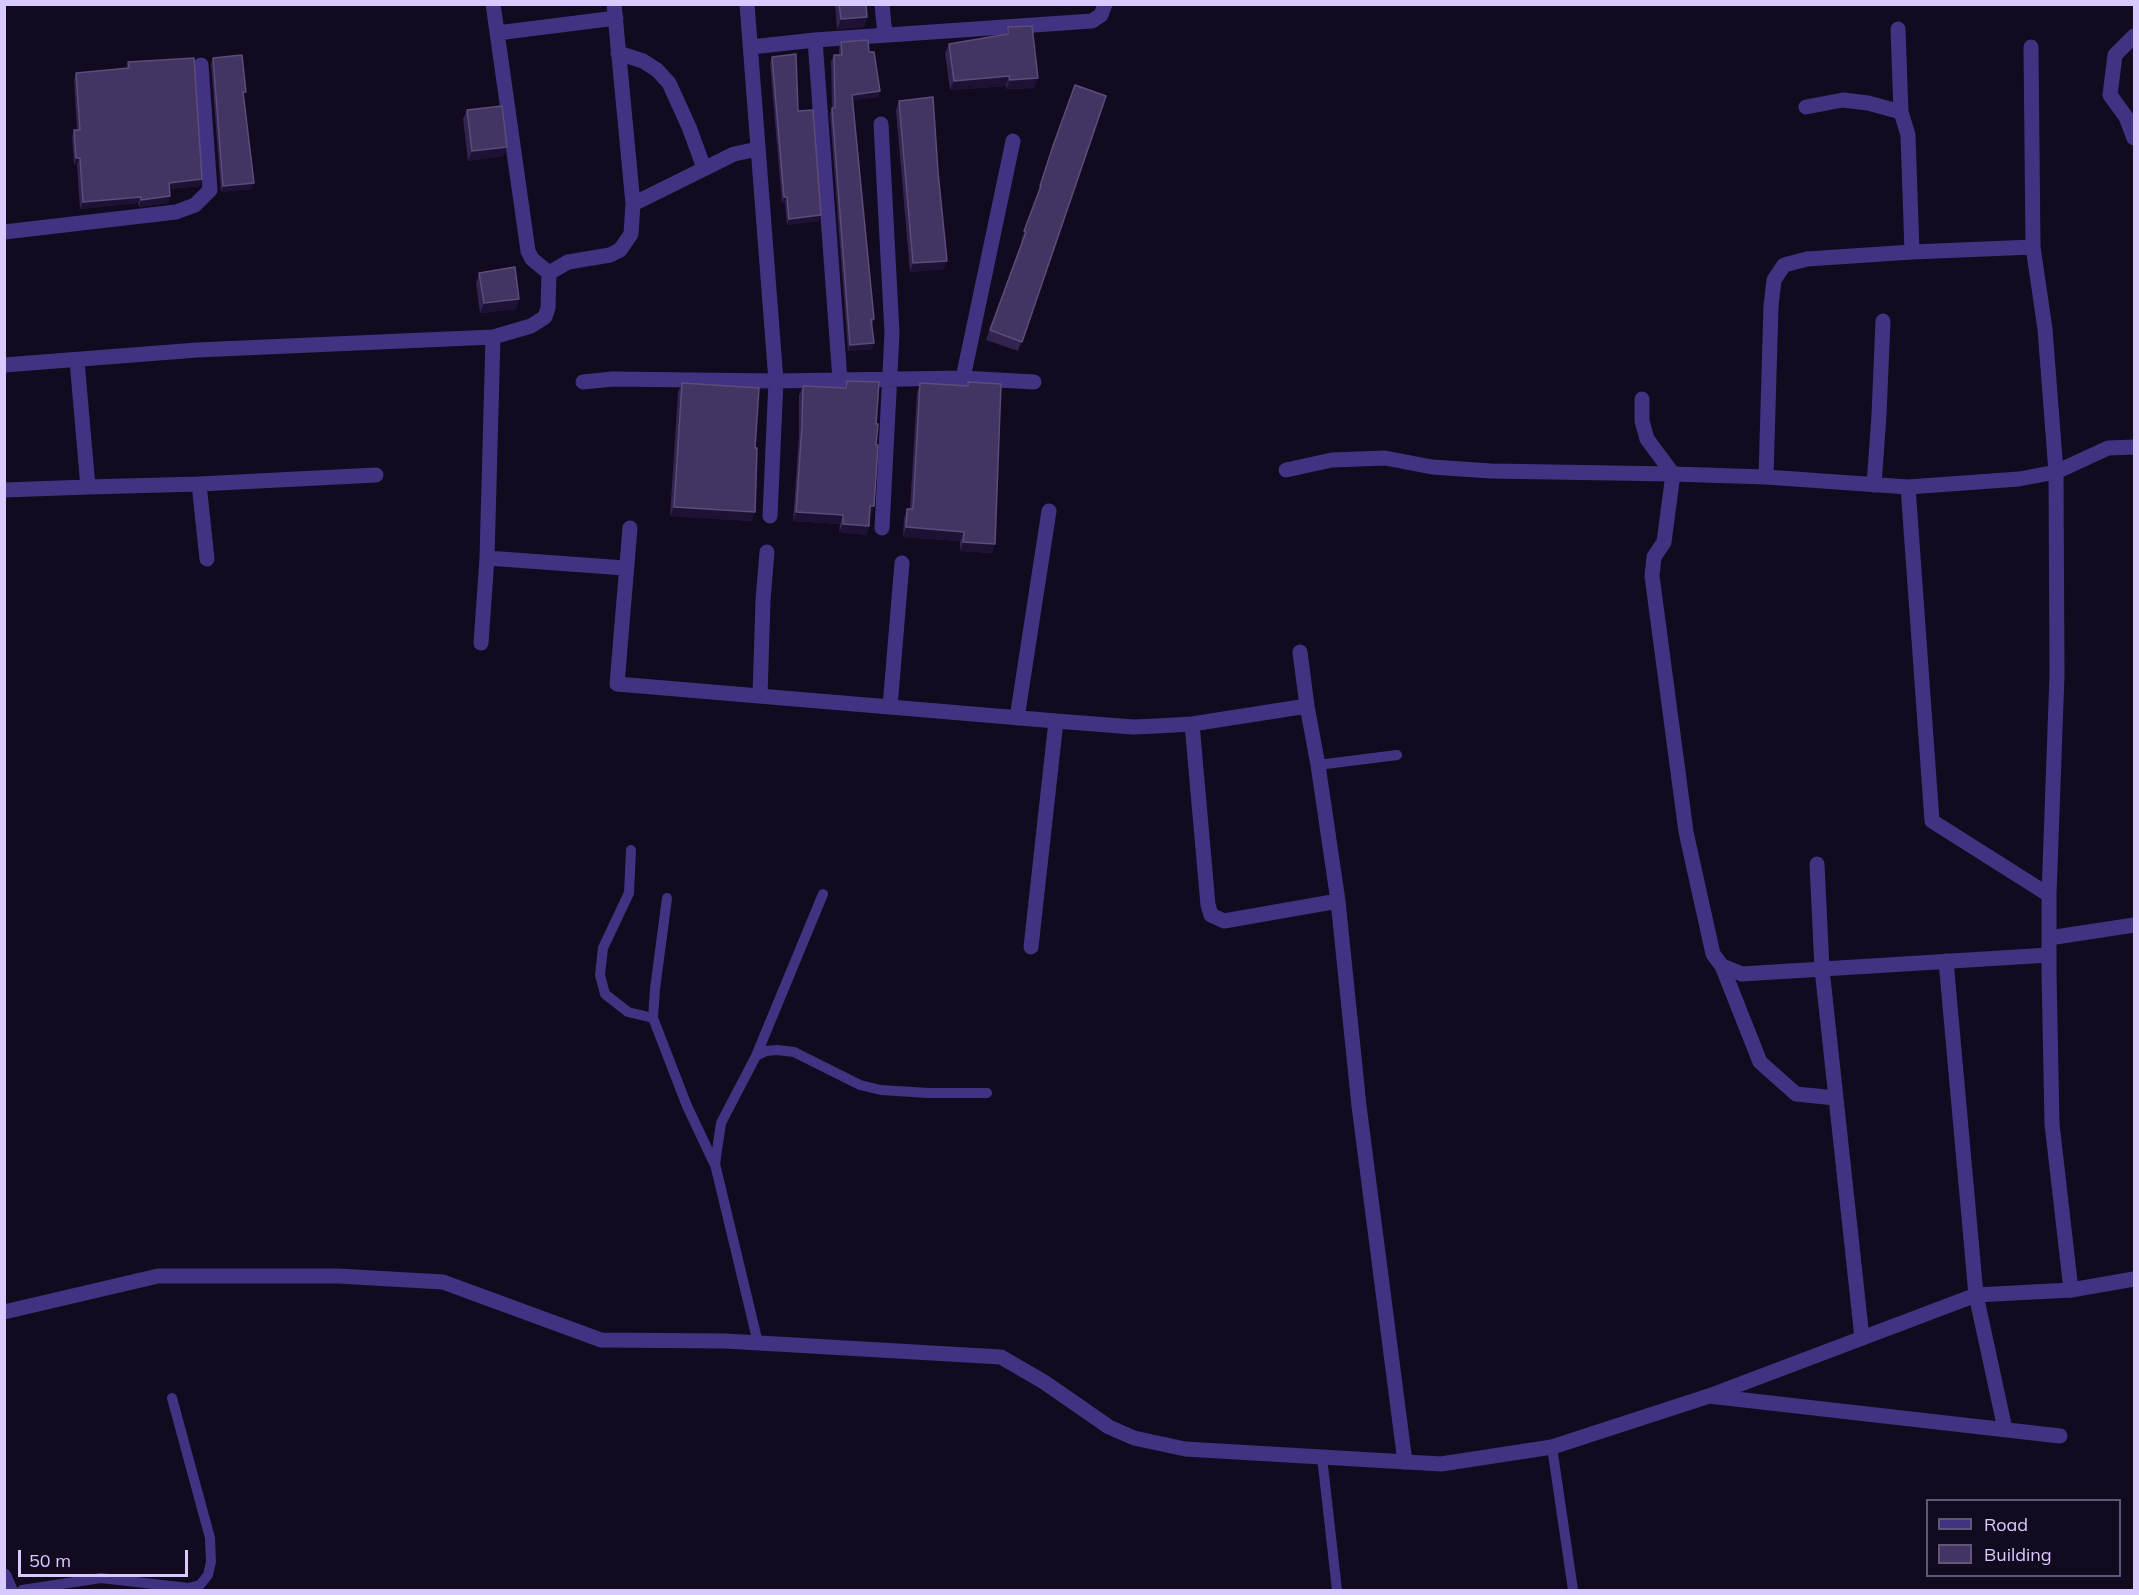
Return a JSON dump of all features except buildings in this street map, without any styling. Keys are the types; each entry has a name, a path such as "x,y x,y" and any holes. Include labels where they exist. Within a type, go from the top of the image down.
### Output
{"street":[{"path":"493,4 528,251 532,259 549,273"},
{"path":"747,4 776,381 770,516"},
{"path":"882,4 885,35"},
{"path":"751,47 815,40 1092,21 1101,15 1105,4"},
{"path":"497,33 615,11 633,204 632,234 620,250 610,255 568,262 549,273"},
{"path":"1898,29 1901,112 1908,135 1912,252"},
{"path":"2133,38 2115,55 2110,95 2126,117 2134,138"},
{"path":"815,40 840,380"},
{"path":"2031,46 2033,247 2045,329 2056,472 2057,675 2049,895 2052,1124 2070,1290"},
{"path":"618,53 643,61 657,70 669,83 704,168"},
{"path":"4,232 176,212 195,205 210,190 201,65"},
{"path":"1806,107 1843,100 1868,103 1901,112"},
{"path":"881,124 892,333 882,528"},
{"path":"963,378 1013,141"},
{"path":"633,204 734,154 758,149"},
{"path":"1766,477 1771,306 1774,280 1784,265 1808,259 2033,247"},
{"path":"4,365 197,350 493,337 531,326 545,317 548,308 549,273"},
{"path":"1874,485 1880,415 1883,321"},
{"path":"480,643 487,558 493,337"},
{"path":"77,361 88,487"},
{"path":"583,382 613,379 776,381 963,378 1034,382"},
{"path":"1642,399 1642,421 1647,439 1673,474 1664,542 1654,557 1652,576 1686,832 1713,954 1722,966 1760,1062 1796,1094 1836,1098"},
{"path":"1286,470 1332,460 1385,458 1432,467 1491,471 1766,477 1908,487 2019,479 2056,472 2108,448 2134,447"},
{"path":"4,490 199,484 376,475"},
{"path":"199,484 207,559"},
{"path":"1908,487 1932,820 2049,895"},
{"path":"1017,718 1049,511"},
{"path":"630,528 617,684 1133,727 1192,724 1306,706"},
{"path":"760,696 767,552"},
{"path":"487,558 625,568"},
{"path":"890,707 902,563"},
{"path":"1300,652 1306,706 1318,765 1338,901 1359,1106 1405,1462"},
{"path":"1031,947 1056,721"},
{"path":"1192,724 1208,905 1211,915 1224,921 1338,901"},
{"path":"1817,864 1822,969 1862,1338"},
{"path":"2049,938 2134,926"},
{"path":"1722,966 1742,974 2049,955"},
{"path":"1946,961 1976,1295 2005,1430"},
{"path":"4,1312 158,1276 338,1276 443,1282 601,1340 758,1343 1001,1357 1044,1382 1109,1427 1134,1438 1185,1449 1441,1464 1552,1447 1709,1396 1976,1295 2070,1290 2134,1279"},
{"path":"1709,1396 2060,1436"},
{"path":"4,1576 10,1590"}],"lane":[{"path":"1318,765 1397,755"},
{"path":"631,850 629,892 603,948 600,975 605,994 628,1012 653,1018"},
{"path":"714,1164 721,1123 756,1056 823,894"},
{"path":"667,898 653,1018 687,1106 714,1164 758,1343"},
{"path":"756,1056 766,1051 794,1052 860,1085 881,1090 987,1093"},
{"path":"22,1590 101,1578 188,1588 200,1585 208,1575 211,1562 210,1538 172,1398"},
{"path":"1552,1447 1573,1590"},
{"path":"1322,1457 1338,1590"}]}
